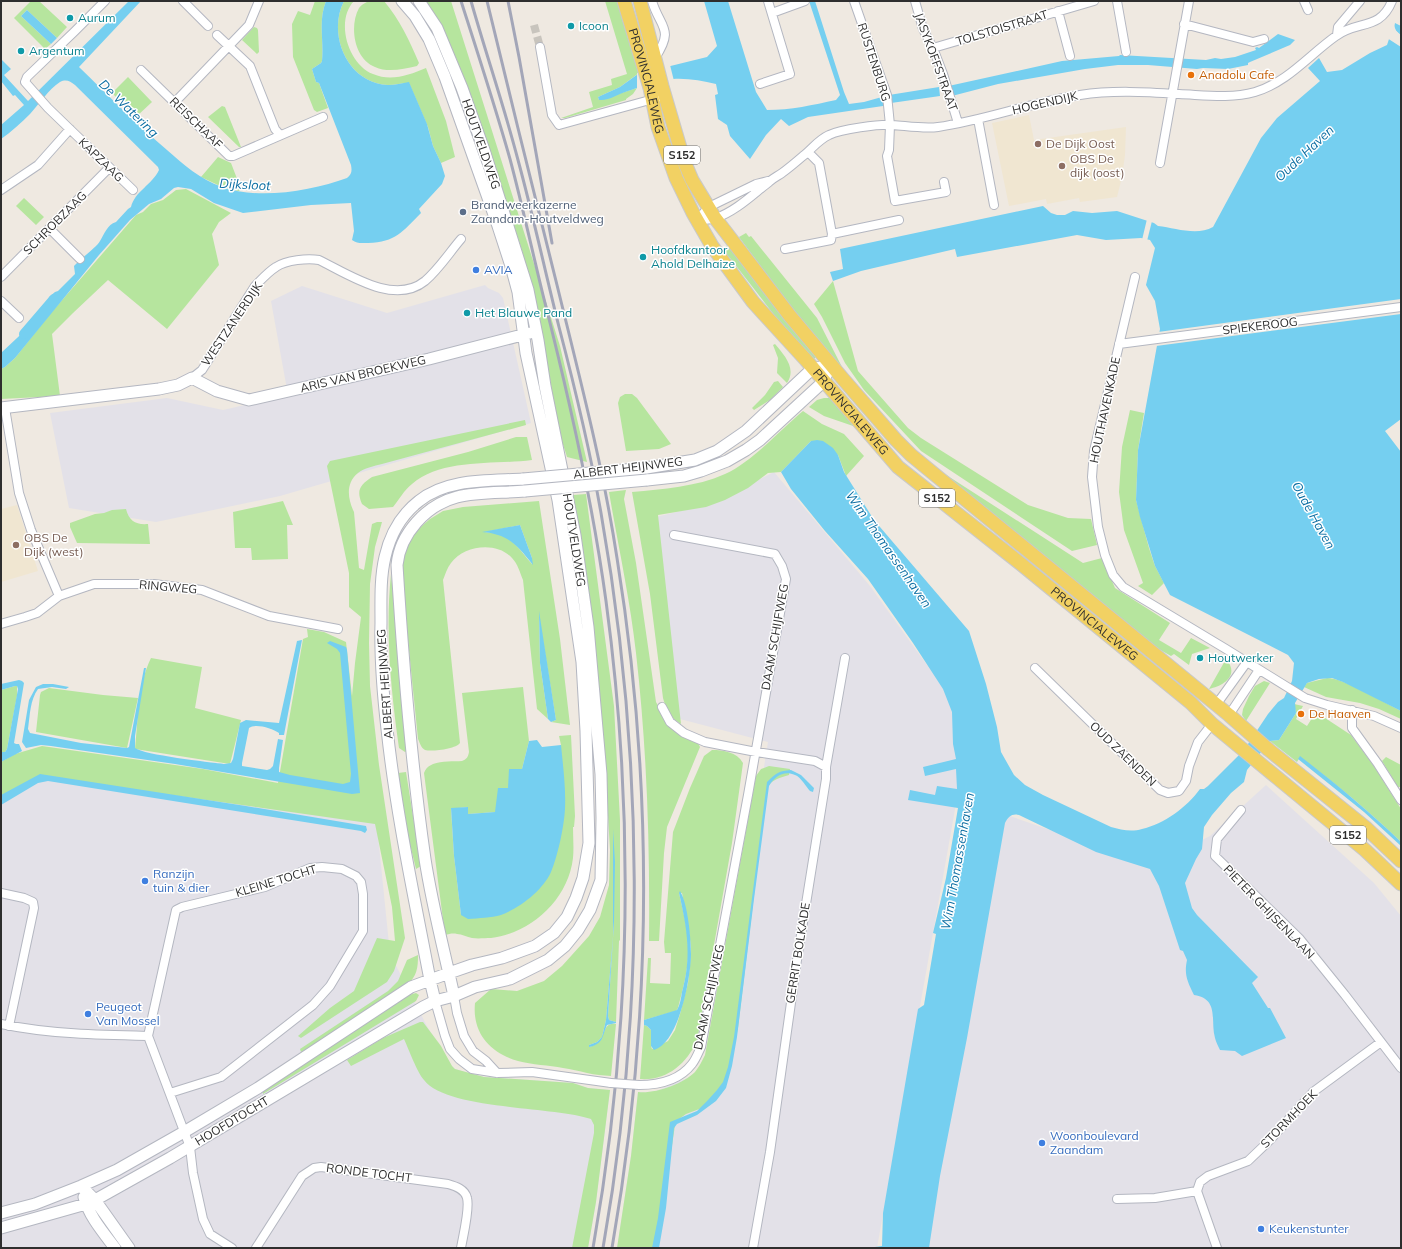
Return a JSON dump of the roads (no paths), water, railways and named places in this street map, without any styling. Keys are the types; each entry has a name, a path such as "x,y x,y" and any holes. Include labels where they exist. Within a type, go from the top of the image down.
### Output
{"main road":[{"name":"HOUTVELDWEG","path":"402,1 415,16 429,39 445,77 511,266 518,292 538,414 558,500 582,662 586,731 588,851 583,878 567,917 554,933 535,946 509,956 472,965 449,973"},
{"name":"HOUTVELDWEG","path":"419,1 437,28 462,88 512,237 528,290 574,535 588,627 601,774 602,818 600,880 590,910 578,930 564,946 548,960 510,979 475,988 454,996"},
{"name":"PROVINCIALEWEG","path":"624,1 652,66"},
{"name":"PROVINCIALEWEG","path":"640,1 657,92 658,128 669,158 684,196 697,220 716,251 753,302 898,467 1191,704 1212,724 1365,850 1401,884"},
{"name":"PROVINCIALEWEG","path":"657,92 692,180 712,213 790,316 896,440 911,455 1229,715 1269,750 1365,827 1401,861"},
{"name":"ARIS VAN BROEKWEG","path":"192,378 218,391 250,400 429,359 536,332"},
{"path":"812,368 831,365"},
{"name":"ALBERT HEIJNWEG","path":"454,996 442,947 423,844 402,648 402,626 397,566 398,556 404,541 414,525 426,514 456,497 647,480 701,472 727,461 760,440 823,382 831,365"},
{"name":"ALBERT HEIJNWEG","path":"436,1001 430,980 402,837 391,764 380,661 382,576 384,558 392,536 400,521 412,506 429,494 455,484 476,481 524,479 646,468 695,460 706,456 727,445 746,431 812,368"},
{"name":"WESTZANERDIJK","path":"3,408 159,389 178,385 192,378"},
{"path":"1212,724 1216,705"},
{"path":"1212,724 1229,715"},
{"name":"HOOFDTOCHT","path":"1,1213 35,1204 117,1170 258,1088 411,987 449,973"},
{"name":"HOOFDTOCHT","path":"1,1228 90,1202 190,1146 436,1001 454,996"},
{"path":"81,1186 90,1202 129,1248"},
{"path":"90,1202 91,1214 115,1248"}],"street":[{"name":"KAPZAAG","path":"105,1 26,77 25,82 48,108 133,190"},
{"path":"183,1 208,26"},
{"path":"175,102 249,25 259,1"},
{"name":"PROVINCIALEWEG","path":"645,1 652,4 665,29 663,46 652,66"},
{"path":"760,84 790,74 768,1"},
{"path":"772,13 804,1"},
{"name":"RUSTENBURG","path":"854,1 887,95 890,125 887,156 895,202 946,192 944,182"},
{"name":"JASYKOFFSTRAAT","path":"915,1 923,29 933,48 958,123"},
{"path":"1117,1 1126,52"},
{"path":"1160,163 1189,1"},
{"path":"1304,1 1308,10"},
{"path":"1337,35 1338,27 1360,1"},
{"name":"HOGENDIJK","path":"697,220 750,198 808,152 818,141 830,134 843,130 890,125 936,128 1062,98 1094,93 1139,92 1227,96 1256,92 1281,79 1302,65 1337,35 1382,17 1388,10 1392,1"},
{"name":"TOLSTOISTRAAT","path":"933,48 1091,2"},
{"path":"1058,11 1070,56"},
{"path":"1184,24 1253,42 1264,39"},
{"path":"217,36 250,66 276,129 280,135"},
{"path":"540,47 552,116 559,125 657,92"},
{"name":"REISCHAAF","path":"141,70 229,156 233,156 323,118"},
{"path":"978,119 994,205"},
{"name":"KAPZAAG","path":"1,190 38,165 70,129"},
{"path":"785,249 831,240 832,234 818,163 808,152"},
{"name":"SCHROBZAAG","path":"1,277 109,168"},
{"path":"697,220 712,213 756,184 770,181"},
{"path":"832,234 899,220"},
{"path":"50,229 80,259"},
{"name":"WESTZANERDIJK","path":"192,378 202,370 255,286 278,266 296,260 319,260 370,285 394,291 410,289 423,282 433,273 461,239"},
{"name":"HOUTHAVENKADE","path":"1135,277 1094,451 1092,477 1095,515 1105,555 1113,575 1123,587 1226,648 1305,698 1327,706 1352,710 1374,716 1401,728"},
{"path":"1,301 19,318"},
{"name":"SPIEKEROOG","path":"1119,344 1401,308"},
{"path":"3,408 19,493 31,530 59,596"},
{"name":"DAAM SCHIJFWEG","path":"436,1001 450,1049 459,1059 472,1069 497,1073 532,1072 611,1083 639,1085 668,1082 682,1074 692,1064 701,1048 756,752 786,579 782,566 775,554 674,535"},
{"name":"RINGWEG","path":"1,624 37,612 59,596 94,584 154,584 202,590 269,616 338,629"},
{"name":"GERRIT BOLKADE","path":"752,1248 770,1152 797,960 826,779 826,767 845,658"},
{"path":"1216,705 1247,662"},
{"name":"OUD ZAENDEN","path":"1035,668 1160,790 1168,793 1179,791 1186,781 1189,766 1198,742 1212,724"},
{"path":"1229,715 1259,670"},
{"path":"662,707 670,722 684,733 705,742 815,761 826,767"},
{"path":"1352,710 1352,728 1378,764 1401,800"},
{"name":"PIETER GHIJSENLAAN","path":"1241,810 1217,839 1215,856 1299,938 1401,1068"},
{"name":"KLEINE TOCHT","path":"148,1036 176,910 182,907 265,887 310,868 322,867 342,869 356,876 361,882 363,894 362,931 330,986 313,1005 221,1077 170,1093"},
{"path":"1,893 24,898 33,902 34,908 5,1025 20,1028 98,1035 148,1036 190,1146 193,1173 203,1220 210,1234 232,1248"},
{"path":"454,996 457,1013 464,1036 473,1051 486,1060 497,1073"},
{"name":"STORMHOEK","path":"1197,1191 1203,1178 1243,1164 1252,1157 1313,1092 1381,1042"},
{"name":"RONDE TOCHT","path":"256,1248 302,1176 314,1168 321,1167 448,1184 458,1187 468,1198 461,1248"},
{"path":"1117,1199 1155,1198 1197,1191 1217,1248"}],"water":[{"path":"129,1 141,1 79,67 133,120 199,176 214,184 236,191 268,193 318,187 347,178 351,174 351,165 319,83 316,82 312,69 322,61 322,16 326,1 344,1 339,14 338,28 344,55 361,76 374,82 388,85 409,82 427,124 433,146 445,176 442,184 419,209 421,213 403,231 385,241 368,243 358,243 352,240 354,231 351,203 311,205 243,213 214,203 191,189 178,187 174,188 161,199 149,204 130,220 99,255 15,358 1,369 1,353 33,323 47,307 49,297 58,291 75,274 74,266 98,244 108,227 116,222 131,207 136,197 159,170 158,167 75,85 68,81 62,81 56,85 27,117 1,139 1,125 24,105 15,95 13,96 1,81 1,59 11,69 4,75 28,101"},
{"path":"704,1 728,1 756,92 767,110 819,104 836,100 840,95 809,1 815,1 849,104 864,102 889,95 939,87 940,96 808,117 789,126 781,119 766,135 750,159 730,136 727,125 718,119 715,95 718,94 716,84 690,79 673,79 650,84 610,98 599,100 598,97 620,87 638,74 707,57 717,46"},
{"path":"27,10 57,38 51,44 21,16"},
{"path":"1395,23 1401,26 1401,419 1385,431 1401,452 1401,711 1332,678 1319,679 1307,683 1295,703 1296,713 1279,740 1270,741 1247,770 1244,782 1231,793 1204,827 1202,849 1185,883 1192,908 1197,915 1258,977 1252,983 1268,1008 1270,1008 1286,1038 1242,1056 1235,1051 1220,1050 1215,1038 1211,1006 1208,1001 1202,997 1194,995 1186,974 1187,960 1183,951 1180,950 1159,886 1150,869 1096,852 1019,815 1015,814 1011,816 1005,823 967,1038 940,1176 929,1248 874,1248 882,1246 883,1213 918,1009 924,1005 936,934 933,933 946,878 958,808 908,800 910,790 935,795 937,786 957,789 956,769 925,776 923,767 956,759 953,744 952,712 943,689 868,579 825,531 791,489 781,472 811,441 823,441 833,448 838,455 844,472 874,520 969,631 986,684 997,727 1001,752 1014,775 1025,785 1043,795 1111,827 1123,830 1134,830 1150,827 1167,819 1189,802 1200,789 1204,789 1208,786 1244,750 1268,714 1278,702 1284,698 1292,681 1294,663 1288,655 1170,595 1155,566 1136,500 1138,450 1160,329 1155,301 1146,285 1155,248 1150,240 1141,238 1106,240 1077,235 957,257 955,249 861,271 833,281 830,272 843,269 840,249 1043,206 1051,213 1057,215 1065,215 1073,211 1092,213 1117,211 1154,223 1158,226 1179,230 1207,230 1213,227 1261,138 1277,118 1320,81 1308,68 1319,58 1327,72 1342,70 1370,53 1387,45 1389,39 1399,34 1394,28"},
{"path":"1278,34 1295,40 1290,45 1250,62 1248,65 1228,69 1118,65 1085,69 998,84 948,97 944,87 1062,61 1120,55 1206,60 1235,57 1256,50 1255,48 1259,48"},
{"path":"520,525 532,558 533,565 517,546 505,538 499,535 482,532"},
{"path":"539,611 556,720 551,722 548,719 540,663"},
{"path":"302,640 284,735 279,735 276,731 264,727 255,726 249,728 242,766 267,770 270,769 273,766 278,739 283,740 279,772 343,784 350,782 351,774 340,653 337,649 327,643 330,641 346,647 347,650 360,793 352,794 175,764 51,746 41,745 26,748 22,742 29,700 36,687 43,684 53,684 69,687 66,689 52,687 38,689 33,698 31,708 28,729 30,733 81,743 129,747 144,668 146,668 135,736 135,748 141,751 177,758 224,764 231,763 240,723 246,720 279,723 297,641"},
{"path":"19,680 24,683 14,743 19,744 22,751 1,762 1,752 5,752 7,749 18,689 17,686 15,686 1,690 1,684"},
{"path":"537,740 542,747 561,745 565,785 565,809 560,841 551,872 537,892 516,908 497,916 468,919 461,915 454,856 451,808 468,807 468,814 495,812 498,788 508,788 509,769 522,769 529,741"},
{"path":"1300,756 1377,819 1401,842 1401,846 1364,812 1298,759"},
{"path":"791,770 801,775 814,788 813,792 810,791 795,775 787,773 774,779 769,786 732,1066 726,1088 716,1101 697,1115 677,1124 674,1128 666,1208 659,1248 652,1248 658,1218 670,1122 697,1111 723,1082 728,1067 734,1037 767,782 778,773"},
{"path":"40,774 366,826 367,830 365,833 361,831 48,781 38,783 1,805 1,795"},
{"path":"613,829 615,862 614,922 608,1016 609,1020 616,1023 607,1025 600,1042 589,1047 589,1045 597,1042 602,1037 606,1020 613,937"},
{"path":"680,891 685,904 690,931 691,954 689,978 677,1023 663,1045 654,1050 651,1046 651,1030 644,1025 644,1020 677,1010 685,979 688,954 686,930 679,893"}],"waterway":[{"name":"Dijksloot","path":"24,334 54,299"}],"tunnel":[{"path":"534,25 540,47"}],"railway":[{"path":"461,1 510,159 571,409 594,524 606,601 615,682 622,763 625,844 625,925 615,1087 606,1168 593,1248"},
{"path":"471,1 507,120 534,222 587,443 601,513 615,604 626,696 632,788 634,880 633,973 627,1065 617,1157 603,1248"},
{"path":"487,1 598,455 617,558 629,644 637,730 642,817 643,903 641,990 635,1076 625,1162 612,1248"},
{"path":"508,1 552,243"}],"place":[{"name":"Aurum","path":"70,18"},
{"name":"Icoon","path":"571,26"},
{"name":"Argentum","path":"21,51"},
{"name":"Anadolu Cafe","path":"1191,75"},
{"name":"De Dijk Oost","path":"1038,144"},
{"name":"OBS De dijk (oost)","path":"1062,166"},
{"name":"Brandweerkazerne Zaandam-Houtveldweg","path":"463,212"},
{"name":"Hoofdkantoor Ahold Delhaize","path":"643,257"},
{"name":"AVIA","path":"476,270"},
{"name":"Het Blauwe Pand","path":"467,313"},
{"name":"OBS De Dijk (west)","path":"16,545"},
{"name":"Houtwerker","path":"1200,658"},
{"name":"De Haaven","path":"1301,714"},
{"name":"Ranzijn tuin & dier","path":"145,881"},
{"name":"Peugeot Van Mossel","path":"88,1014"},
{"name":"Woonboulevard Zaandam","path":"1042,1143"},
{"name":"Keukenstunter","path":"1261,1229"}],"water label":[{"name":"De Watering","path":"129,108"},
{"name":"Oude Haven","path":"1304,153"},
{"name":"Oude Haven","path":"1314,515"},
{"name":"Wim Thomassenhaven","path":"889,549"},
{"name":"Wim Thomassenhaven","path":"957,861"}]}
